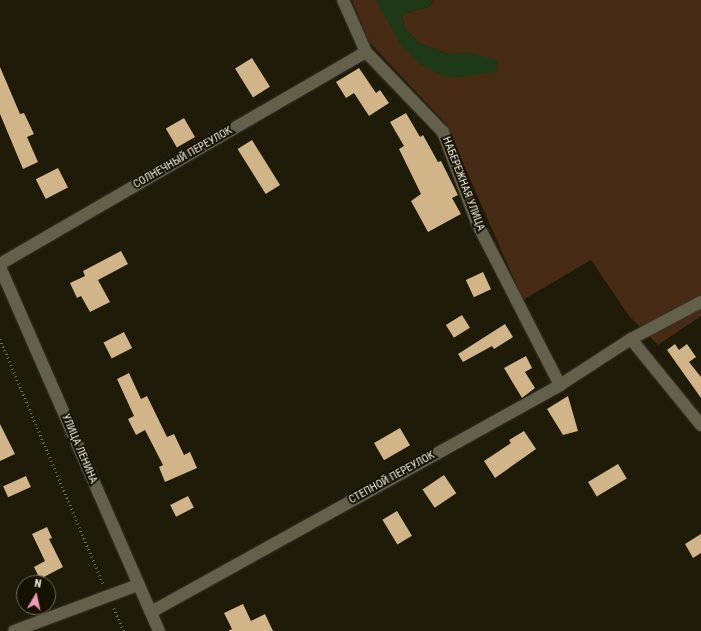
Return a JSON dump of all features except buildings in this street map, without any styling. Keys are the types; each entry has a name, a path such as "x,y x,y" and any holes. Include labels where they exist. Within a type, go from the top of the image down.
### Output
{"street":[{"name":"НАБЕРЕЖНАЯ УЛИЦА","path":"343,0 366,52 443,132 477,223 560,384"},
{"name":"СОЛНЕЧНЫЙ ПЕРЕУЛОК","path":"0,264 366,52"},
{"name":"УЛИЦА ЛЕНИНА","path":"0,268 159,631"},
{"name":"СТЕПНОЙ ПЕРЕУЛОК","path":"151,612 560,384 631,338 701,302"},
{"path":"631,338 701,425"},
{"path":"14,631 138,585"}],"path":[{"path":"0,339 124,631"}],"shaded area":[{"path":"352,0 376,0 420,64 474,53 449,54 419,43 404,27 402,14 429,7 433,0 701,0 701,316 658,345 629,316 591,260 523,300 446,124 369,42"},
{"path":"376,0 433,0 429,7 402,14 404,27 419,43 449,54 474,53 498,61 497,72 462,77 442,76 420,64 401,45"}]}
